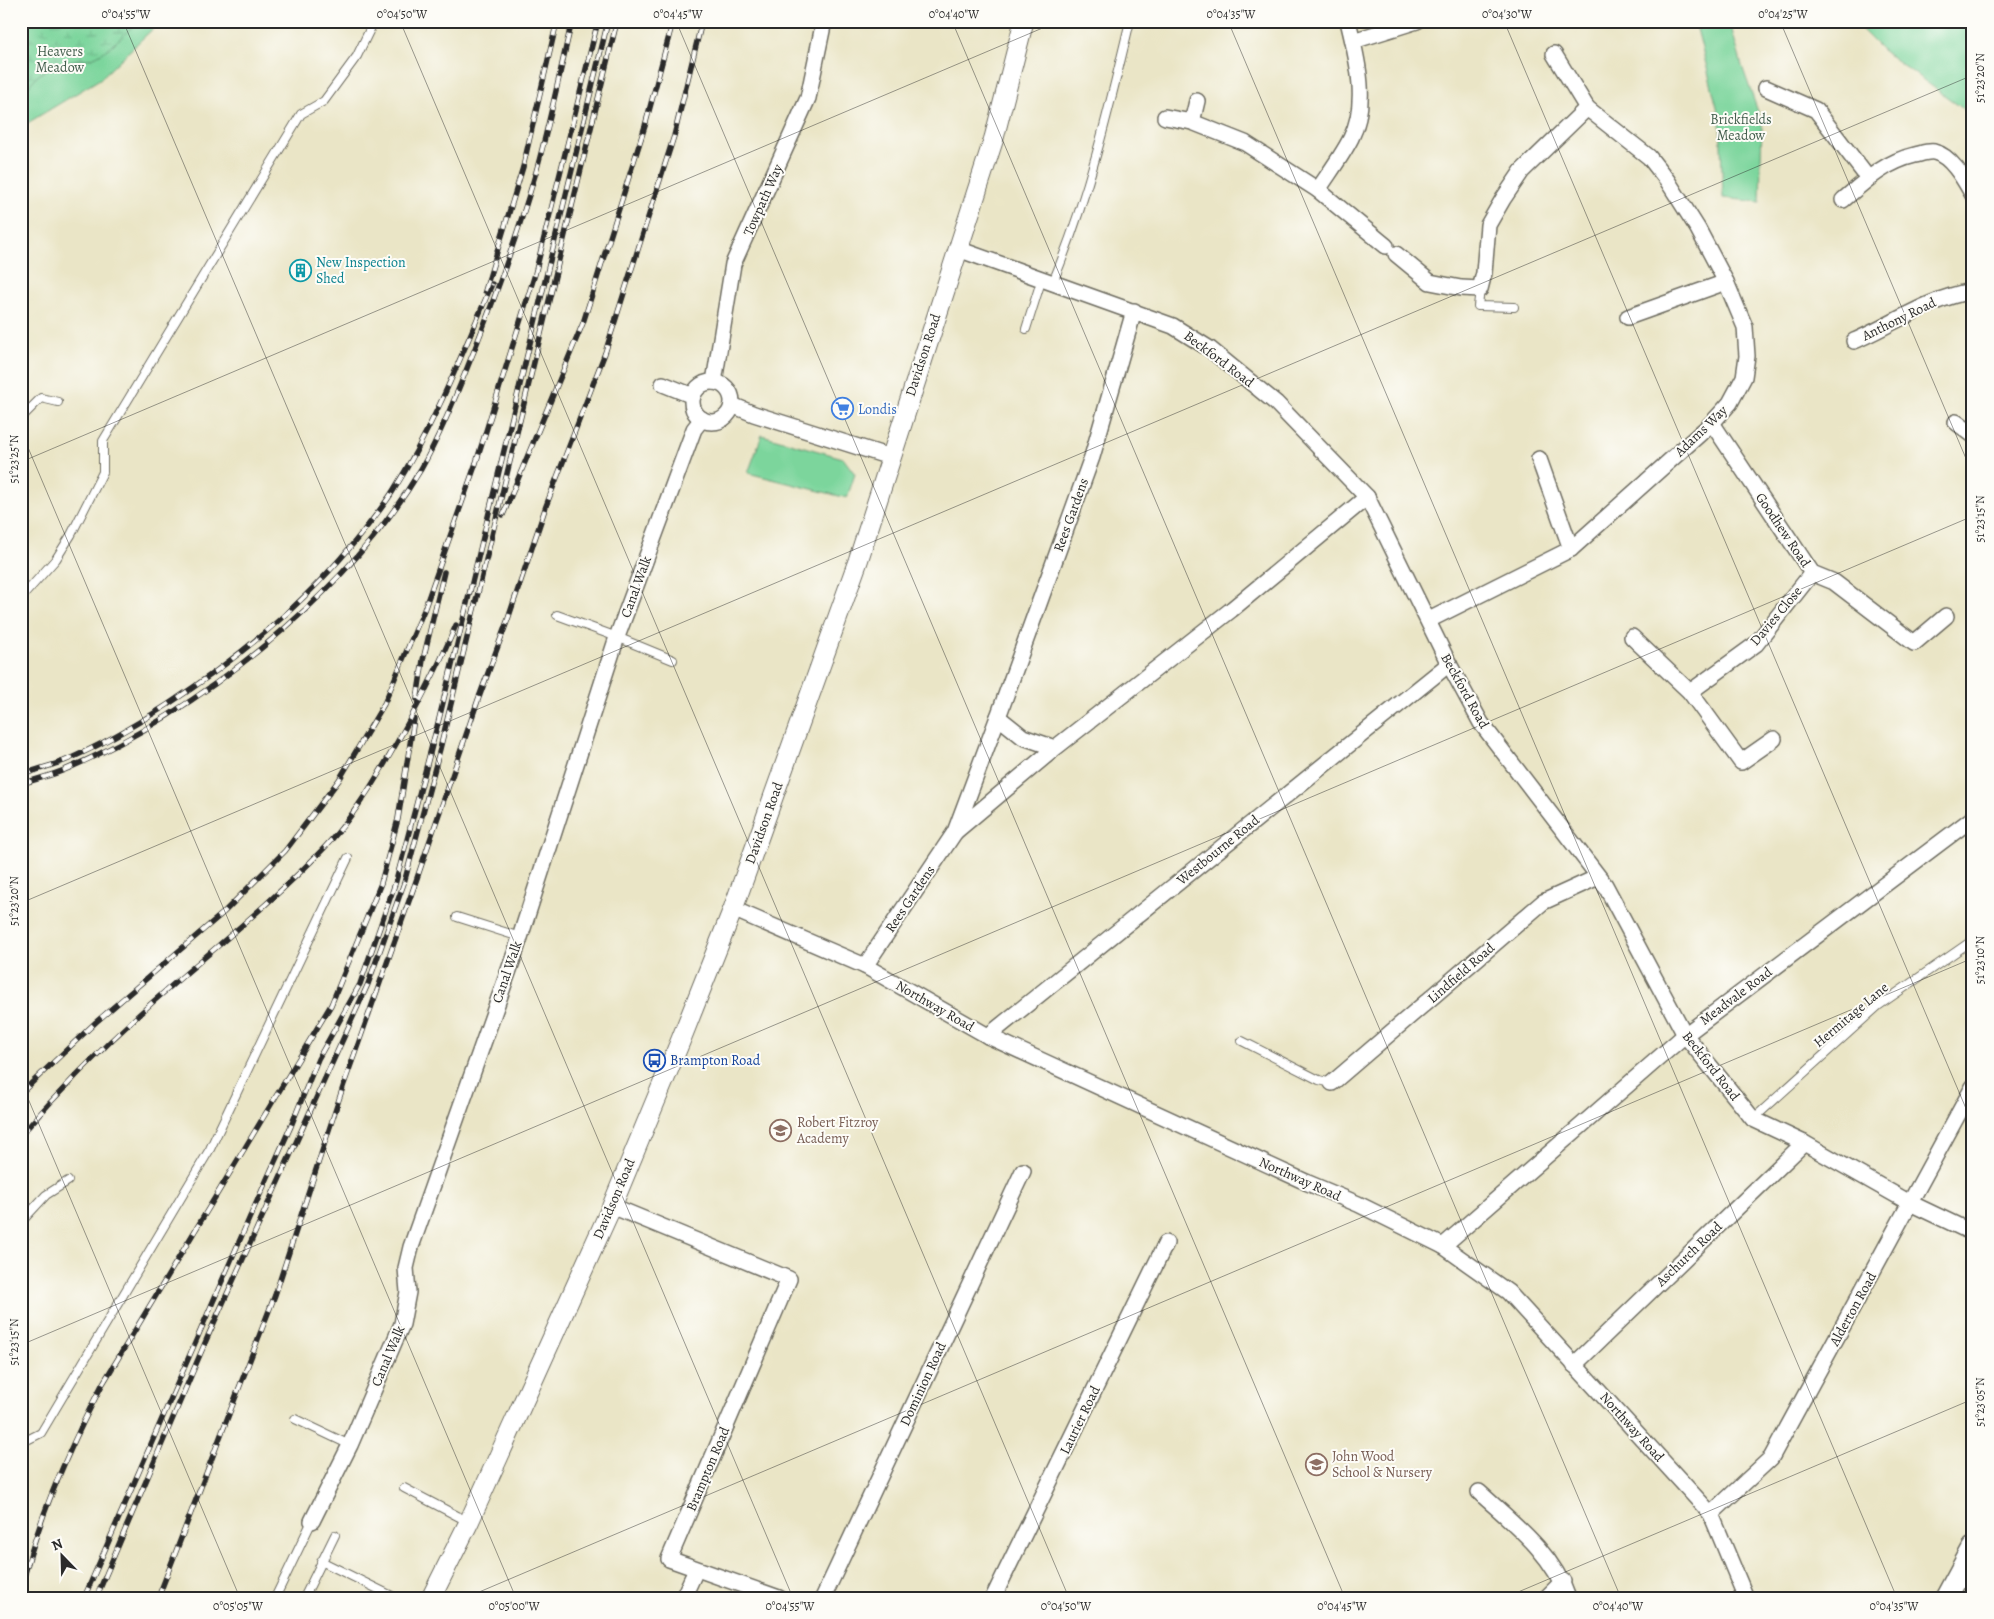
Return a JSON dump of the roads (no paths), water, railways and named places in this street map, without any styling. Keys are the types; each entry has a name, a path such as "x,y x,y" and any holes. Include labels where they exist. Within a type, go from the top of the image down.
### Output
{"main road":[{"path":"1946,1598 1973,1548"}],"street":[{"name":"Towpath Way","path":"714,382 734,264 808,98 824,21"},
{"name":"Davidson Road","path":"431,1598 469,1522 612,1206 733,909 858,561 994,138 1024,21"},
{"path":"1318,190 1352,137 1358,118 1360,85 1348,21"},
{"path":"1353,41 1417,21"},
{"name":"Adams Way","path":"1429,620 1571,549 1712,423 1730,403 1744,377 1747,356 1745,327 1726,282 1698,229 1667,180 1649,157 1587,108 1554,54"},
{"path":"1766,88 1816,110 1868,178"},
{"path":"1192,122 1197,101"},
{"path":"1166,117 1192,122 1245,143 1318,190 1430,282 1461,288 1480,289 1484,273 1488,225 1503,199 1522,171 1587,108"},
{"path":"1843,200 1868,178 1888,164 1908,156 1935,152 1948,160 1963,178 1973,195"},
{"name":"Beckford Road","path":"958,249 1173,326 1210,349 1276,403 1367,497 1449,664 1481,723 1605,885 1685,1035 1753,1118 1804,1143 1910,1203 1973,1233"},
{"path":"1628,317 1726,282"},
{"name":"Anthony Road","path":"1854,341 1875,332 1923,305 1946,297 1973,291"},
{"name":"Rees Gardens","path":"864,966 955,832 1092,457 1134,311"},
{"path":"714,382 720,383 728,389 731,395 732,405 730,412 714,422 702,419 694,409 693,396 700,386 714,382"},
{"path":"663,384 693,396"},
{"path":"732,405 754,414 890,457"},
{"name":"Canal Walk","path":"312,1521 350,1445 402,1324 408,1292 406,1268 411,1247 520,937 617,637 694,429 702,419"},
{"path":"1956,422 1973,436"},
{"name":"Goodhew Road","path":"1712,423 1812,573 1834,582 1914,643 1946,616"},
{"path":"1539,459 1571,549"},
{"name":"Rees Gardens","path":"955,832 1055,748 1231,610 1367,497"},
{"name":"Davies Close","path":"1690,692 1756,644 1812,573"},
{"path":"1632,637 1690,692 1742,762 1774,739"},
{"name":"Westbourne Road","path":"988,1036 1449,664"},
{"path":"998,717 1023,737 1055,748"},
{"name":"Meadvale Road","path":"1443,1246 1685,1035 1973,818"},
{"name":"Lindfield Road","path":"1332,1083 1543,902 1598,876"},
{"name":"Northway Road","path":"733,909 864,966 988,1036 1308,1184 1358,1204 1443,1246 1508,1292 1711,1514 1746,1598"},
{"name":"Alderton Road","path":"1711,1514 1771,1458 1973,1087"},
{"name":"Aschurch Road","path":"1574,1364 1804,1143"},
{"name":"Dominion Road","path":"823,1598 1023,1171"},
{"name":"Brampton Road","path":"612,1206 789,1279 669,1559 696,1570"},
{"name":"Laurier Road","path":"993,1598 1166,1243"},
{"path":"1479,1492 1534,1543 1562,1581 1568,1598"},
{"path":"683,1598 696,1570 779,1598"},
{"path":"1546,1598 1562,1581"}],"lane":[{"path":"21,598 56,559 71,535 103,472 103,441 272,161 301,114 324,101 357,56 374,21"},
{"path":"1026,329 1048,280 1065,253 1095,159 1130,21"},
{"path":"1480,289 1478,306 1514,307"},
{"path":"21,418 41,398 58,402"},
{"path":"557,615 673,660"},
{"path":"21,1443 41,1433 210,1149 348,858"},
{"path":"457,918 520,937"},
{"name":"Hermitage Lane","path":"1753,1118 1878,1006 1973,940"},
{"path":"1242,1041 1319,1080 1332,1083"},
{"path":"21,1222 46,1195 68,1181"},
{"path":"296,1419 350,1445"},
{"path":"404,1488 469,1522"},
{"path":"275,1598 312,1521"},
{"path":"304,1598 335,1534"},
{"path":"321,1561 396,1598"}],"railway":[{"path":"485,291 523,167 557,21"},
{"path":"21,784 51,775 119,744 219,681 267,644 312,603 353,560 390,515 421,469 436,440 491,307 515,240 536,172 572,21"},
{"path":"21,1093 96,1022 223,913 285,851 339,780 384,704 424,610 476,463 535,274 598,21"},
{"path":"84,1598 291,1126 318,1059 360,984 396,881 439,719 608,21"},
{"path":"96,1598 208,1336 368,984 404,883 440,749 617,21"},
{"path":"503,515 583,323 645,126 673,21"},
{"path":"158,1598 275,1295 344,1084 478,700 508,619 546,506 605,353 674,136 702,21"},
{"path":"21,775 64,761 91,749 167,705 218,670 266,632 310,591 373,519 408,466 447,389 492,284"},
{"path":"417,699 423,660 444,572"},
{"path":"21,1135 119,1033 285,887 338,833 368,790 395,745 432,678 456,625"},
{"path":"21,1588 36,1535 55,1484 102,1385 331,1005 381,883 398,819 414,719"}],"place":[{"name":"New Inspection Shed","path":"300,270"},
{"name":"Londis","path":"842,409"},
{"name":"Brampton Road","path":"654,1060"},
{"name":"Robert Fitzroy Academy","path":"781,1130"},
{"name":"John Wood School & Nursery","path":"1316,1464"}],"park label":[{"name":"Heavers Meadow","path":"60,59"},
{"name":"Brickfields Meadow","path":"1741,128"}]}
